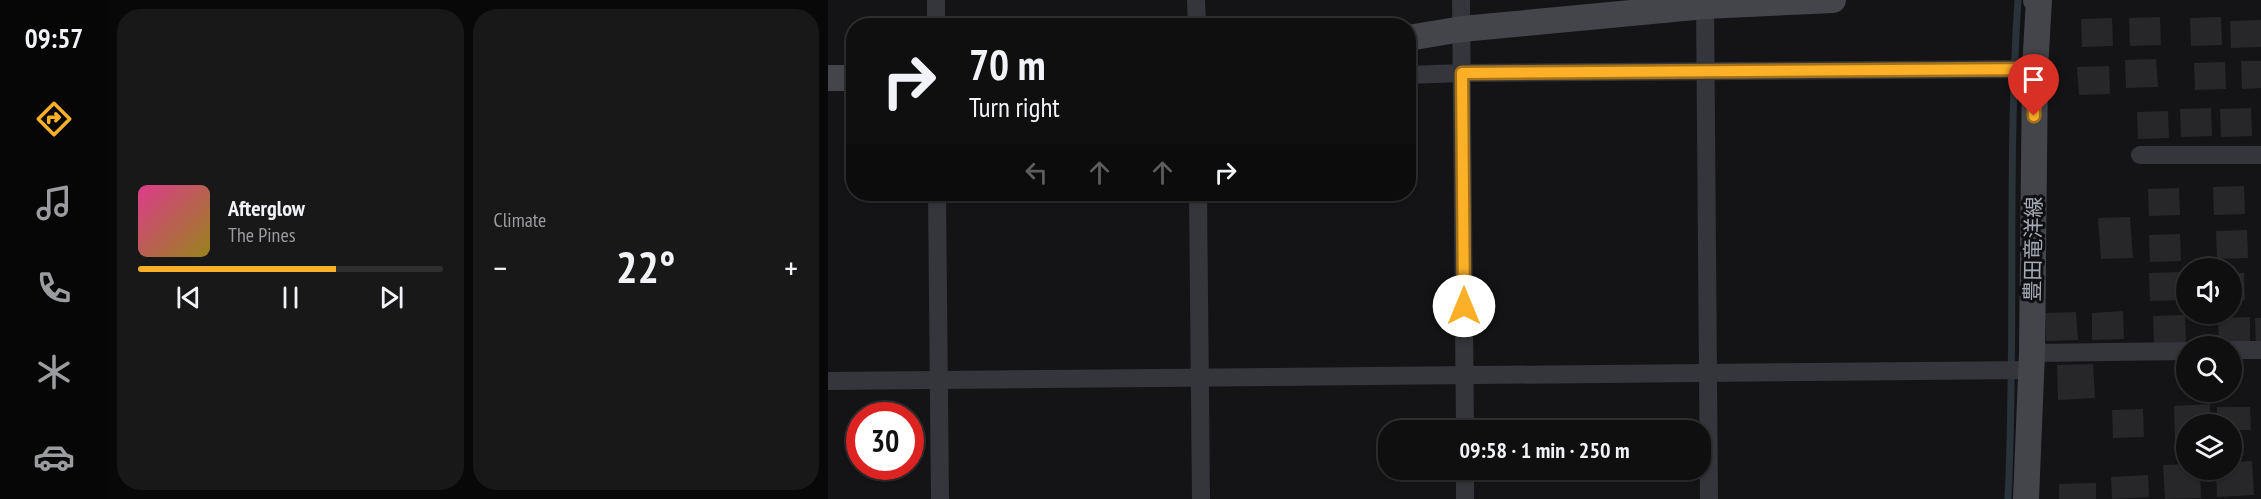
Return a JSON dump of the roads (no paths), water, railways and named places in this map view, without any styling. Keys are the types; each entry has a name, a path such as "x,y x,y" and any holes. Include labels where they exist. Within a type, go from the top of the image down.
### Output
{"main road":[{"path":"1416,37 1462,29 1705,3 1833,0"},
{"name":"豊田竜洋線","path":"2026,499 2038,0"},
{"path":"828,78 846,78"}],"street":[{"path":"936,0 936,18"},
{"path":"1196,0 1197,18"},
{"path":"1461,0 1465,420"},
{"path":"1705,3 1709,499"},
{"path":"1416,75 2035,69"},
{"path":"2140,155 2261,155"},
{"path":"937,201 939,499"},
{"path":"1198,201 1201,499"},
{"path":"2242,350 2261,350"},
{"path":"828,381 1709,373 2031,361 2176,352"},
{"path":"1465,480 1465,499"}],"waterway":[{"path":"2008,499 2013,125 2018,0"}]}
